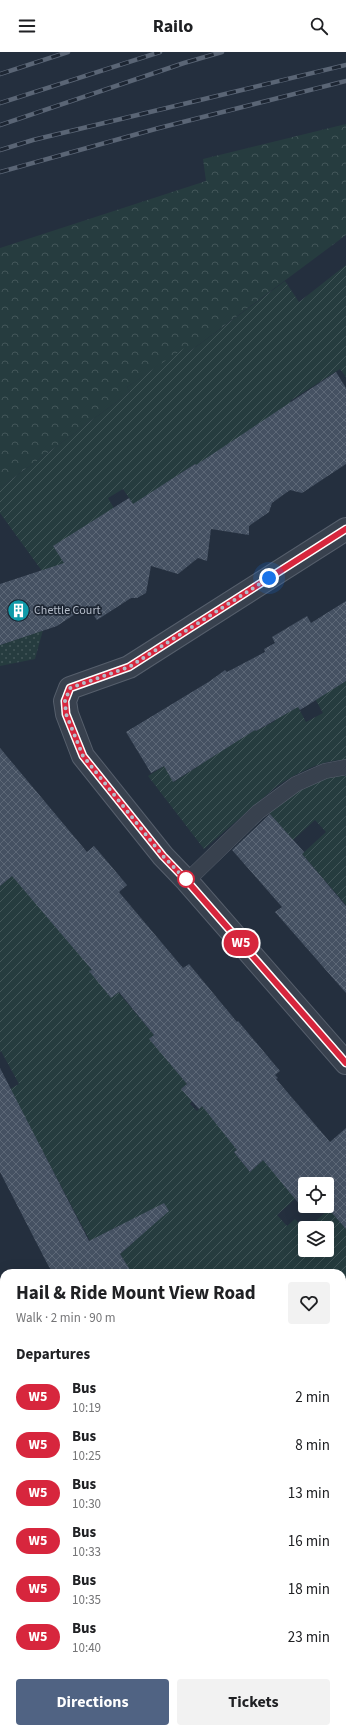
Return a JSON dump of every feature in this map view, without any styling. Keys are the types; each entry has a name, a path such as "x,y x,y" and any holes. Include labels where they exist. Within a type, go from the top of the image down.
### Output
{"street":[{"path":"346,529 129,667 70,688 65,701 66,714 83,756 163,856 187,881 346,1062"}],"lane":[{"path":"187,881 258,812 296,784 325,771 346,767"}],"green space":[{"path":"346,124 346,235 189,352 186,348 127,387 130,392 0,488 0,248 206,181 203,159"},
{"path":"346,265 346,377 340,369 290,401 303,421 198,468 195,464 166,483 147,525 123,489 108,498 118,515 69,569 50,582 0,513 0,488 130,392 127,387 186,347 189,352 285,281 299,302"},
{"path":"43,630 35,659 0,666 0,645"},
{"path":"330,666 341,684 346,681 346,760 328,762 310,768 277,786 204,849 148,776 164,766 174,782 203,763 194,748 247,715 256,731 275,721 266,703 298,707 306,722 323,713 305,681"},
{"path":"329,776 346,776 346,905 302,854 326,832 315,820 293,840 268,812 294,793"},
{"path":"31,860 106,958 90,971 118,992 154,1035 150,1039 187,1084 181,1089 192,1101 190,1104 197,1111 202,1106 247,1141 234,1152 250,1172 263,1160 298,1185 298,1196 277,1215 287,1226 295,1219 298,1222 298,1257 334,1257 334,1221 316,1221 325,1213 332,1213 346,1229 346,1269 129,1269 120,1254 133,1243 120,1225 90,1241 10,1089 19,1084 1,1051 0,1052 0,886"}],"building":[{"path":"336,372 346,388 346,464 302,493 290,490 272,503 269,512 249,526 249,535 211,529 207,561 198,558 178,574 151,566 146,593 137,598 131,598 97,620 87,606 57,626 0,645 0,584 64,563 53,546 129,498 133,504 195,464 196,465"},
{"path":"346,601 346,681 300,710 298,707 256,731 255,730 173,782 164,766 151,773 126,732 210,681 225,670 227,672 265,652 264,649 275,643 272,637 307,616 311,623"},
{"path":"0,748 87,852 94,846 127,885 119,892 183,968 189,964 237,1022 238,1021 280,1071 275,1075 278,1078 276,1079 330,1142 346,1128 346,1229 332,1213 334,1213 334,1177 298,1177 298,1202 263,1160 250,1172 234,1152 237,1150 202,1106 199,1109 181,1089 187,1084 149,1039 154,1035 119,992 111,998 89,971 92,970 12,876 0,886"},
{"path":"270,814 304,852 302,854 346,906 346,993 275,912 282,907 232,850"},
{"path":"0,1068 89,1241 164,1203 169,1211 120,1254 129,1269 51,1269 0,1172"}],"railway":[{"path":"0,74 68,52"},
{"path":"0,103 160,52"},
{"path":"0,125 184,63 222,52"},
{"path":"0,150 33,140 346,65"},
{"path":"0,172 159,128 346,81"}],"bus line":[{"name":"W5","path":"346,529 129,667 70,688 65,701 66,714 83,756 163,856 187,881 346,1063"}],"place":[{"name":"Chettle Court","path":"19,610"}],"route":[{"path":"186,879 187,881 163,856 83,756 66,714 65,701 70,688 129,667 269,578"}]}
